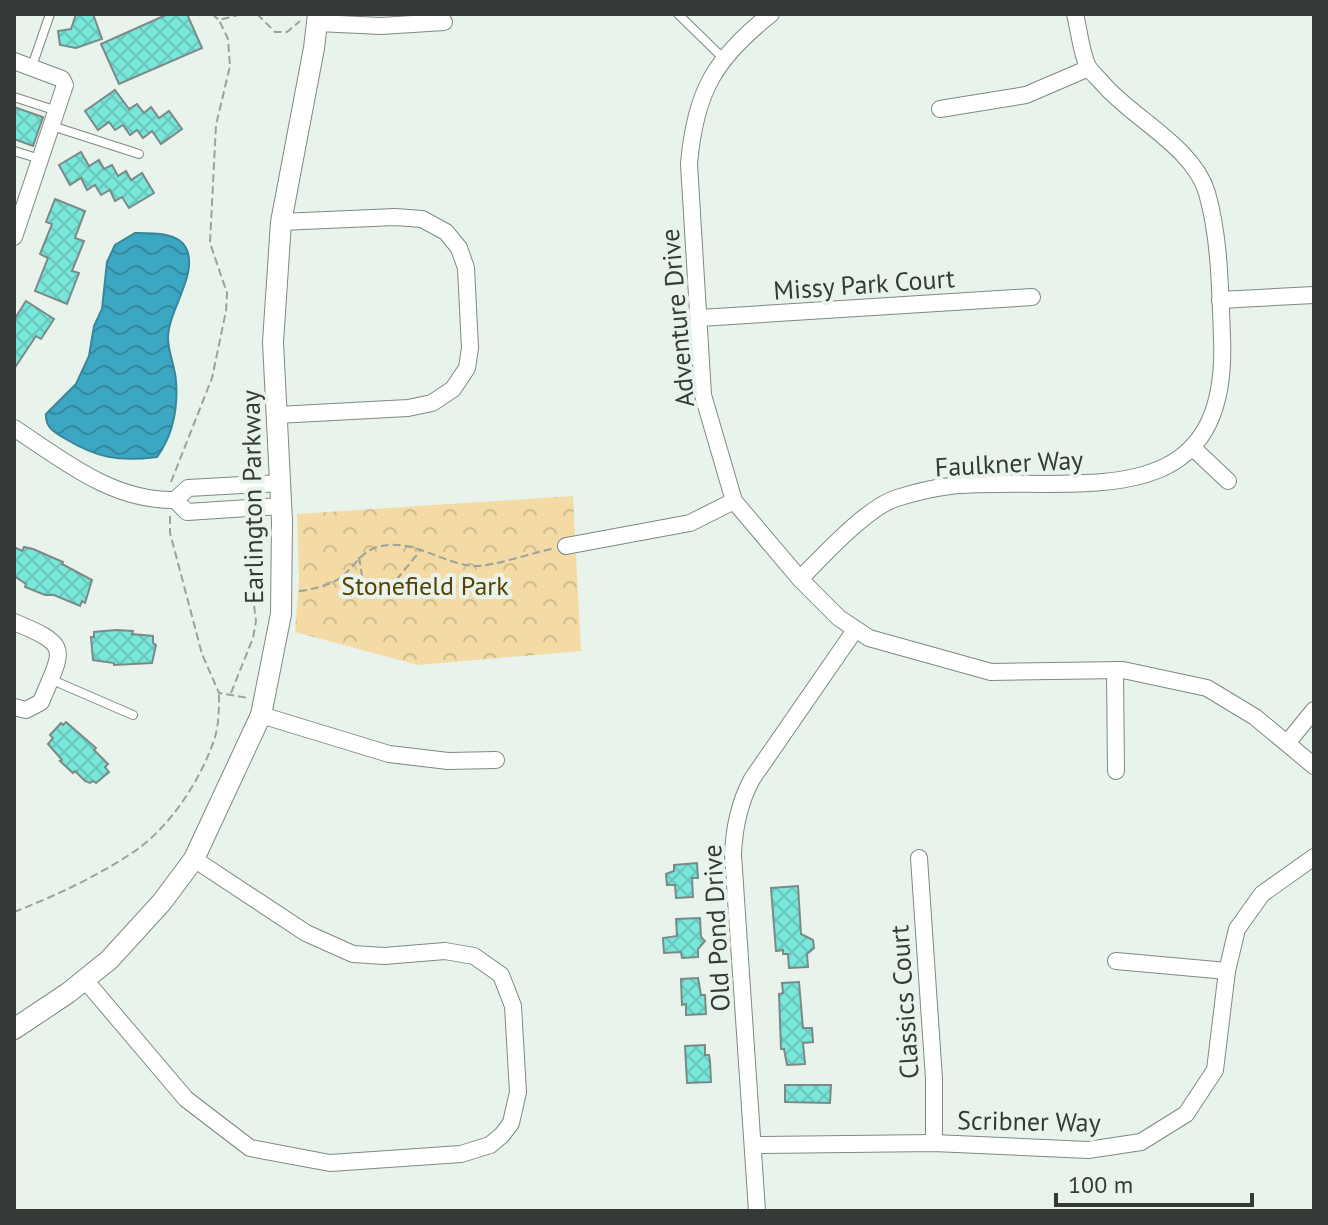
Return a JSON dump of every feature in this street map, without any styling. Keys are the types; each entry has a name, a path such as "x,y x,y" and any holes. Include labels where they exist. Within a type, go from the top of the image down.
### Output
{"street":[{"name":"Adventure Drive","path":"771,14 724,59 704,88 691,137 689,164 703,395 734,501 800,579 839,618 869,638 991,672 1115,670 1207,688 1255,717 1314,766"},
{"path":"1075,14 1089,68 1117,100 1181,150 1206,189 1216,235 1222,379 1208,425 1192,447 1228,481"},
{"path":"313,17 381,26 444,22"},
{"name":"Earlington Parkway","path":"14,1029 109,960 162,902 194,859 262,709 281,614 281,506 273,342 281,222 313,17"},
{"path":"14,61 62,79 65,85 14,236"},
{"path":"940,109 1026,95 1089,68"},
{"path":"277,415 408,408 432,403 453,389 467,368 470,348 466,268 459,248 446,232 422,219 395,217 281,222"},
{"path":"1220,300 1314,295"},
{"name":"Missy Park Court","path":"700,318 1032,297"},
{"path":"14,428 102,484 128,494 172,500 187,512 281,506"},
{"name":"Faulkner Way","path":"800,579 847,531 894,499 949,486 1091,484 1128,480 1164,467 1192,447"},
{"path":"172,500 188,488 280,483"},
{"path":"566,546 690,523 734,501"},
{"path":"14,707 26,710 41,702 58,651 55,642 47,635 15,624"},
{"name":"Old Pond Drive","path":"757,1211 733,855 737,815 752,779 855,630"},
{"path":"1115,670 1116,771"},
{"path":"262,709 389,754 448,761 496,760"},
{"path":"1288,742 1314,710"},
{"name":"Scribner Way","path":"753,1145 934,1143 1088,1150 1141,1142 1186,1114 1215,1070 1227,971 1237,929 1262,894 1314,857"},
{"name":"Classics Court","path":"919,858 934,1079 934,1143"},
{"path":"85,980 186,1099 250,1148 330,1163 461,1154 490,1145 502,1135 511,1123 518,1092 513,1006 501,975 474,956 445,951 384,956 353,954 306,933 194,859"},
{"path":"1116,961 1227,971"}],"lane":[{"path":"32,66 50,14"},
{"path":"678,14 724,59"},
{"path":"14,97 55,119 139,154"},
{"path":"14,151 41,160"},
{"path":"50,679 133,715"}],"path":[{"path":"14,912 81,882 135,851 160,829 199,773 215,737 219,693 202,654 170,533 171,479 212,378 226,311 227,293 210,243 216,125 230,66 228,39 219,20 212,14"},
{"path":"219,20 242,14"},
{"path":"257,14 275,32 287,32 303,19 313,17"},
{"path":"339,580 359,556 376,548 397,544 444,556 453,563 477,566 566,546"},
{"path":"230,694 253,638 256,621 253,597 260,592 281,589 301,591 339,580 379,588 392,585 421,550"},
{"path":"359,556 363,583"},
{"path":"219,693 230,694 262,709"}],"green space":[{"name":"Stonefield Park","path":"573,496 581,651 418,665 295,632 299,579 297,514"}],"water":[{"path":"135,233 164,234 177,239 186,248 189,269 169,327 176,391 171,430 157,457 131,459 108,457 60,436 49,426 46,414 76,384 89,356 94,326 102,309 107,262 115,245"}],"building":[{"path":"76,14 93,14 102,39 76,48 60,45 58,31 71,29"},
{"path":"168,14 187,14 202,48 119,84 101,44"},
{"path":"115,90 129,109 137,104 144,113 151,107 159,118 169,111 182,129 161,144 152,131 143,138 137,130 130,135 123,125 115,130 109,122 98,130 85,111"},
{"path":"14,107 43,117 33,146 14,139"},
{"path":"81,152 89,166 99,160 104,169 112,165 118,176 126,171 131,180 142,173 154,193 129,208 122,197 115,201 110,190 101,195 95,185 87,190 81,178 70,185 59,165"},
{"path":"55,199 85,211 75,238 84,241 72,271 79,273 67,304 35,291 48,258 40,254 52,224 46,222"},
{"path":"26,301 54,319 41,339 36,336 14,369 14,320"},
{"path":"14,547 22,551 24,547 33,549 63,562 92,580 85,603 82,601 80,606 25,587 26,584 14,576"},
{"path":"116,630 153,636 156,645 152,663 114,665 93,660 91,637 94,637 94,632"},
{"path":"66,722 96,748 94,750 108,764 105,767 109,772 96,783 85,781 75,771 73,773 48,744 53,738 50,735"},
{"path":"697,863 698,878 692,878 693,897 676,898 675,885 667,885 666,874 674,871 674,865"},
{"path":"798,886 801,934 813,940 814,948 807,954 808,967 789,968 788,954 783,954 783,950 776,951 771,888"},
{"path":"700,918 701,937 705,941 698,949 698,957 682,958 681,952 664,953 663,938 677,936 676,919"},
{"path":"698,978 701,995 705,995 706,1014 686,1015 686,1004 682,1005 681,979"},
{"path":"799,982 803,1028 812,1028 813,1042 803,1043 805,1064 787,1065 784,1049 781,1049 779,994 783,993 782,983"},
{"path":"705,1045 711,1082 687,1083 685,1046"},
{"path":"785,1085 831,1085 830,1103 785,1102"}]}
